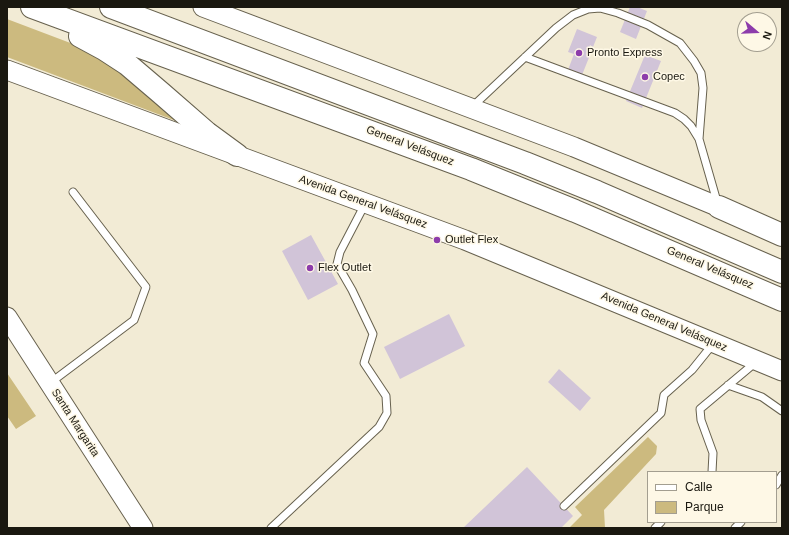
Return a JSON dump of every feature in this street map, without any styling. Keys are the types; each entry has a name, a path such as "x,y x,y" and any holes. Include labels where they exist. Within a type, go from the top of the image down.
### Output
{"highway":[{"path":"19,7 80,36 113,55 161,93 207,133 237,155"},
{"name":"General Velásquez","path":"32,7 471,169 581,214 782,300"},
{"path":"111,7 524,163 597,192 782,272"},
{"path":"719,207 782,235"}],"street":[{"path":"203,7 609,160 719,207"},
{"name":"Avenida General Velásquez","path":"7,70 465,240 782,371"},
{"name":"Santa Margarita","path":"7,317 143,528"}],"lane":[{"path":"472,108 556,28 573,15 588,9 600,8 618,13 648,25 680,43 694,61 701,73 703,88 699,139"},
{"path":"525,57 675,113 684,119 691,126 699,139 719,207"},
{"path":"50,383 134,320 146,287 73,192"},
{"path":"271,528 379,426 387,413 386,396 364,363 373,334 352,290 337,264 340,252 366,202"},
{"path":"564,506 661,413 664,395 692,370 715,343"},
{"path":"712,471 713,453 701,420 700,409 757,361"},
{"path":"728,385 762,397 782,412"}],"green space":[{"path":"7,19 73,44 105,60 179,122 7,57"},
{"path":"7,373 36,416 16,429 7,416"},
{"path":"648,437 657,446 656,454 604,510 605,528 569,528 582,515 575,507"}],"building":[{"path":"630,7 637,7 647,11 636,39 620,32"},
{"name":"Pronto Express","path":"577,29 597,37 593,47 590,45 587,54 590,55 582,75 568,70 574,54 568,52"},
{"path":"645,55 661,61 642,108 626,101"},
{"name":"Flex Outlet","path":"311,235 338,284 308,300 282,251"},
{"path":"449,314 465,346 400,379 384,347"},
{"path":"559,369 591,398 580,411 548,382"},
{"path":"527,467 573,516 561,528 463,528"}],"place":[{"name":"Pronto Express","path":"579,53"},
{"name":"Copec","path":"645,77"},
{"name":"Outlet Flex","path":"437,240"},
{"name":"Flex Outlet","path":"310,268"}]}
